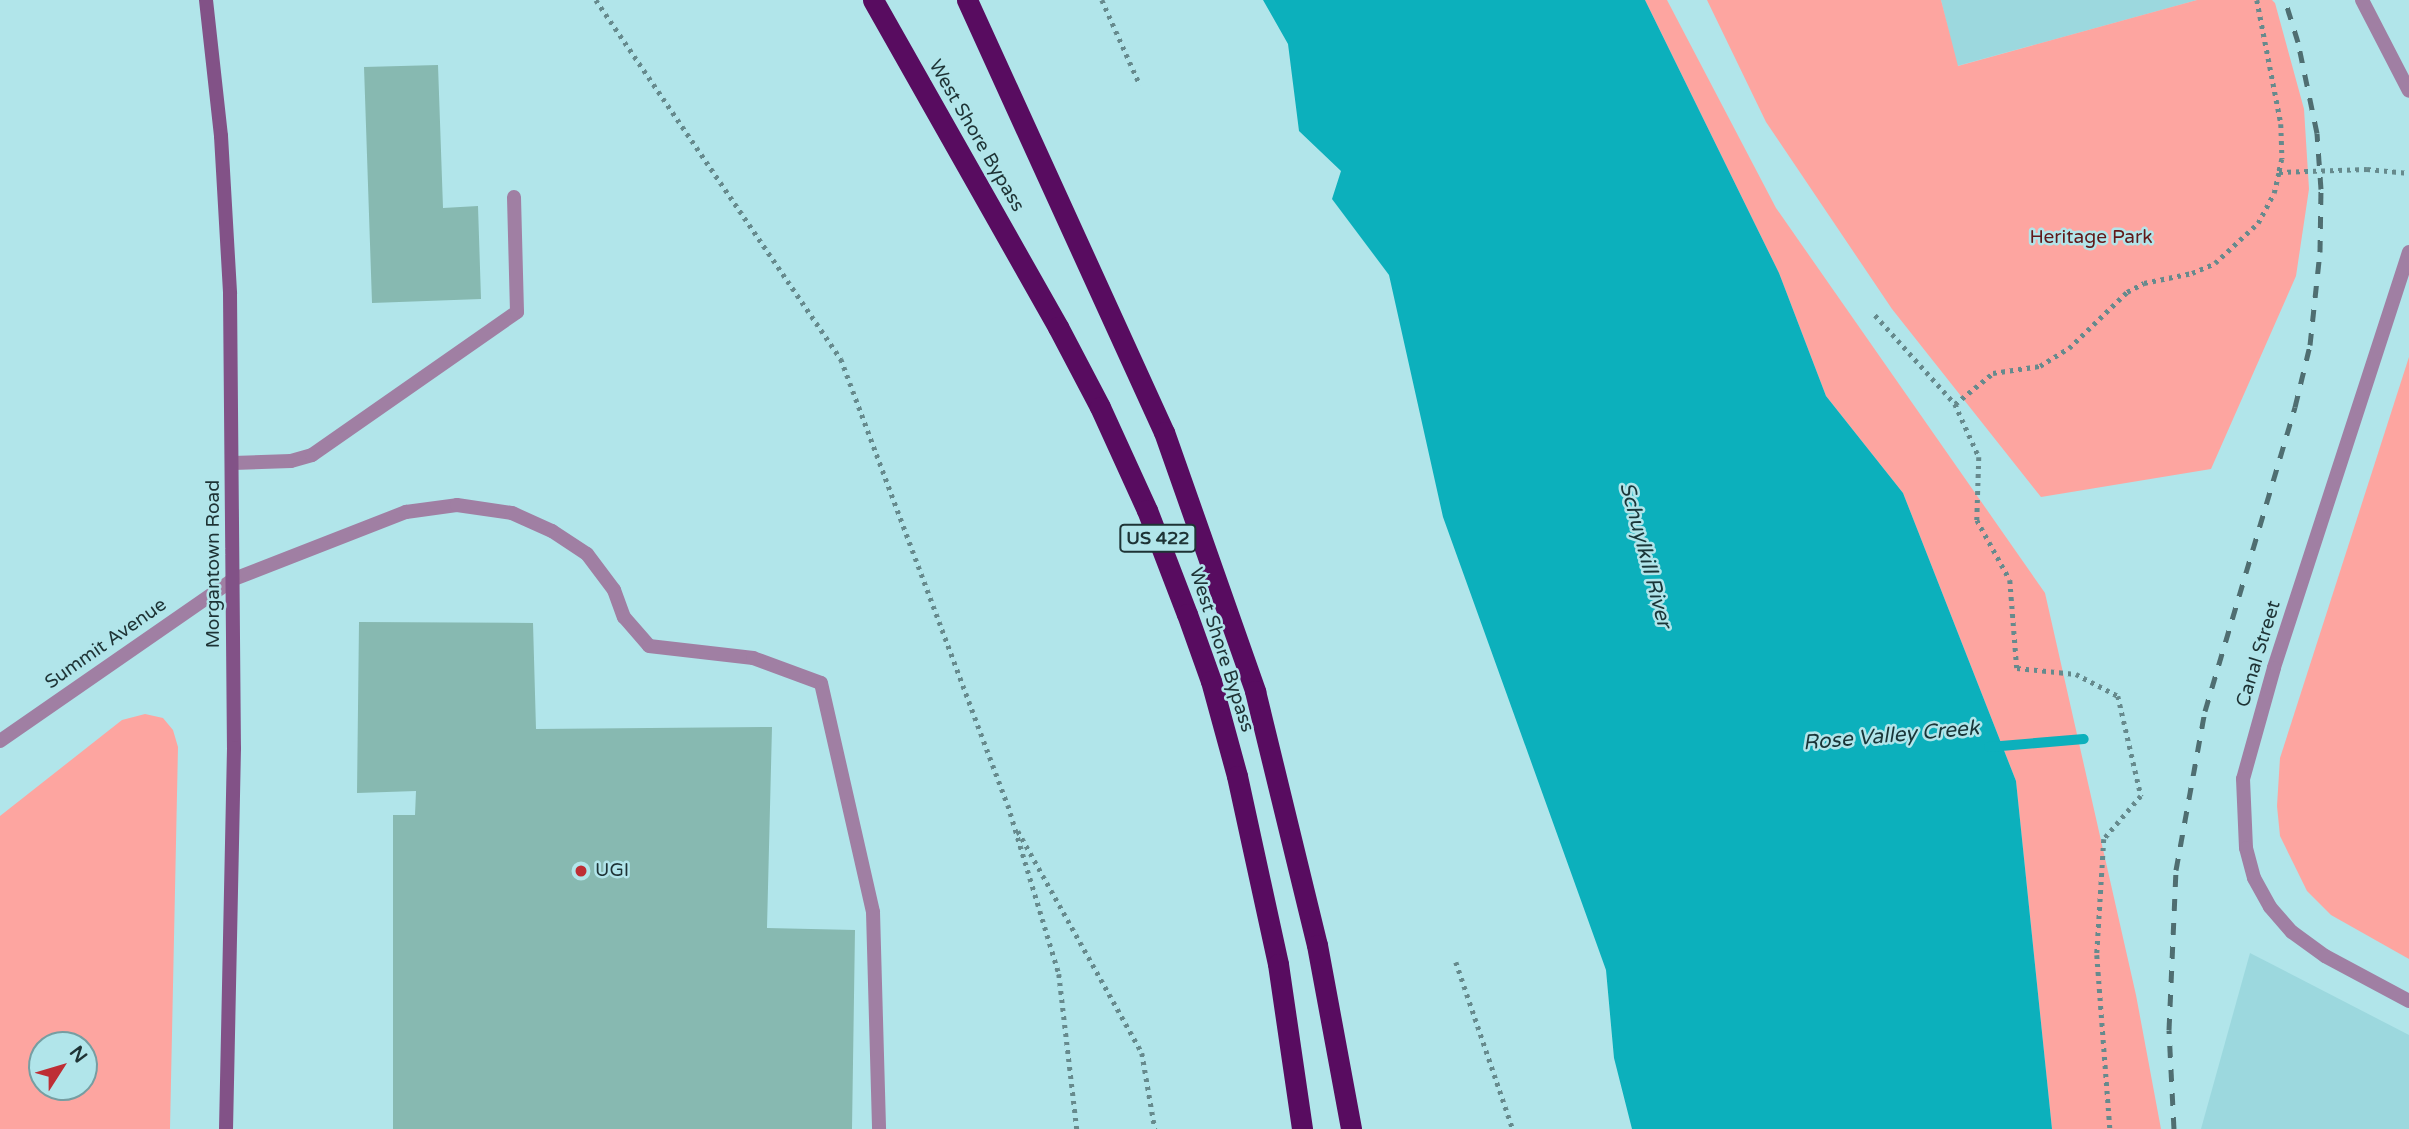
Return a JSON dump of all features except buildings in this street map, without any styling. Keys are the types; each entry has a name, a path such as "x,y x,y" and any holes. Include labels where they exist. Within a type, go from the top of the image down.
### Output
{"highway":[{"name":"West Shore Bypass","path":"873,0 1094,396 1147,510 1187,614 1211,681 1237,776 1278,964 1302,1129"},
{"name":"West Shore Bypass","path":"967,0 1164,432 1255,691 1317,945 1351,1129"}],"main road":[{"name":"Morgantown Road","path":"206,0 226,215 233,463 234,579 226,1129"}],"street":[{"path":"2362,0 2409,90"},
{"path":"233,463 292,461 312,455 517,312 514,197"},
{"name":"Canal Street","path":"2409,252 2274,668 2243,779 2246,848 2254,878 2270,907 2291,932 2325,956 2409,1001"},
{"name":"Summit Avenue","path":"0,741 234,579 407,512 457,505 512,513 552,531 587,554 614,590 624,617 649,646 753,658 821,683 873,912 879,1129"}],"path":[{"path":"596,0 841,359 1013,821 1059,974 1077,1129"},
{"path":"1102,0 1140,85"},
{"path":"1955,404 1993,373 2040,366 2069,348 2127,292 2144,283 2192,274 2215,263 2258,223 2274,193 2282,159 2281,124 2257,0"},
{"path":"2279,172 2368,169 2409,173"},
{"path":"1875,315 1955,404 1979,457 1977,520 2010,580 2017,668 2076,674 2118,696 2141,796 2104,839 2097,955 2110,1129"},
{"path":"1013,821 1142,1054 1155,1129"},
{"path":"1456,962 1513,1129"}],"shaded area":[{"path":"1941,0 2197,0 1957,66"},
{"path":"2250,953 2409,1035 2409,1129 2201,1129"}],"green space":[{"path":"1645,0 1667,0 1776,208 2045,593 2136,995 2161,1129 2052,1129 2016,781 1903,493 1826,396 1779,273"},
{"name":"Heritage Park","path":"1707,0 1941,0 1958,66 2197,0 2272,0 2304,109 2309,189 2296,276 2211,469 2041,497 1892,309 1766,122"},
{"path":"2409,357 2409,959 2331,915 2307,891 2280,836 2277,806 2280,758"},
{"path":"145,714 163,718 173,730 178,747 170,1129 0,1129 0,816 122,720"}],"water":[{"name":"Schuylkill River","path":"1263,0 1645,0 1779,273 1826,396 1903,493 2016,781 2052,1129 1632,1129 1614,1058 1606,970 1443,517 1389,275 1332,199 1341,171 1299,131 1288,44"}],"waterway":[{"name":"Rose Valley Creek","path":"1989,747 2084,739"}],"railway":[{"path":"2174,1129 2169,1030 2176,870 2205,711 2295,407 2310,345 2320,252 2321,189 2317,133 2298,42 2285,0"}],"place":[{"name":"UGI","path":"581,871"}]}
